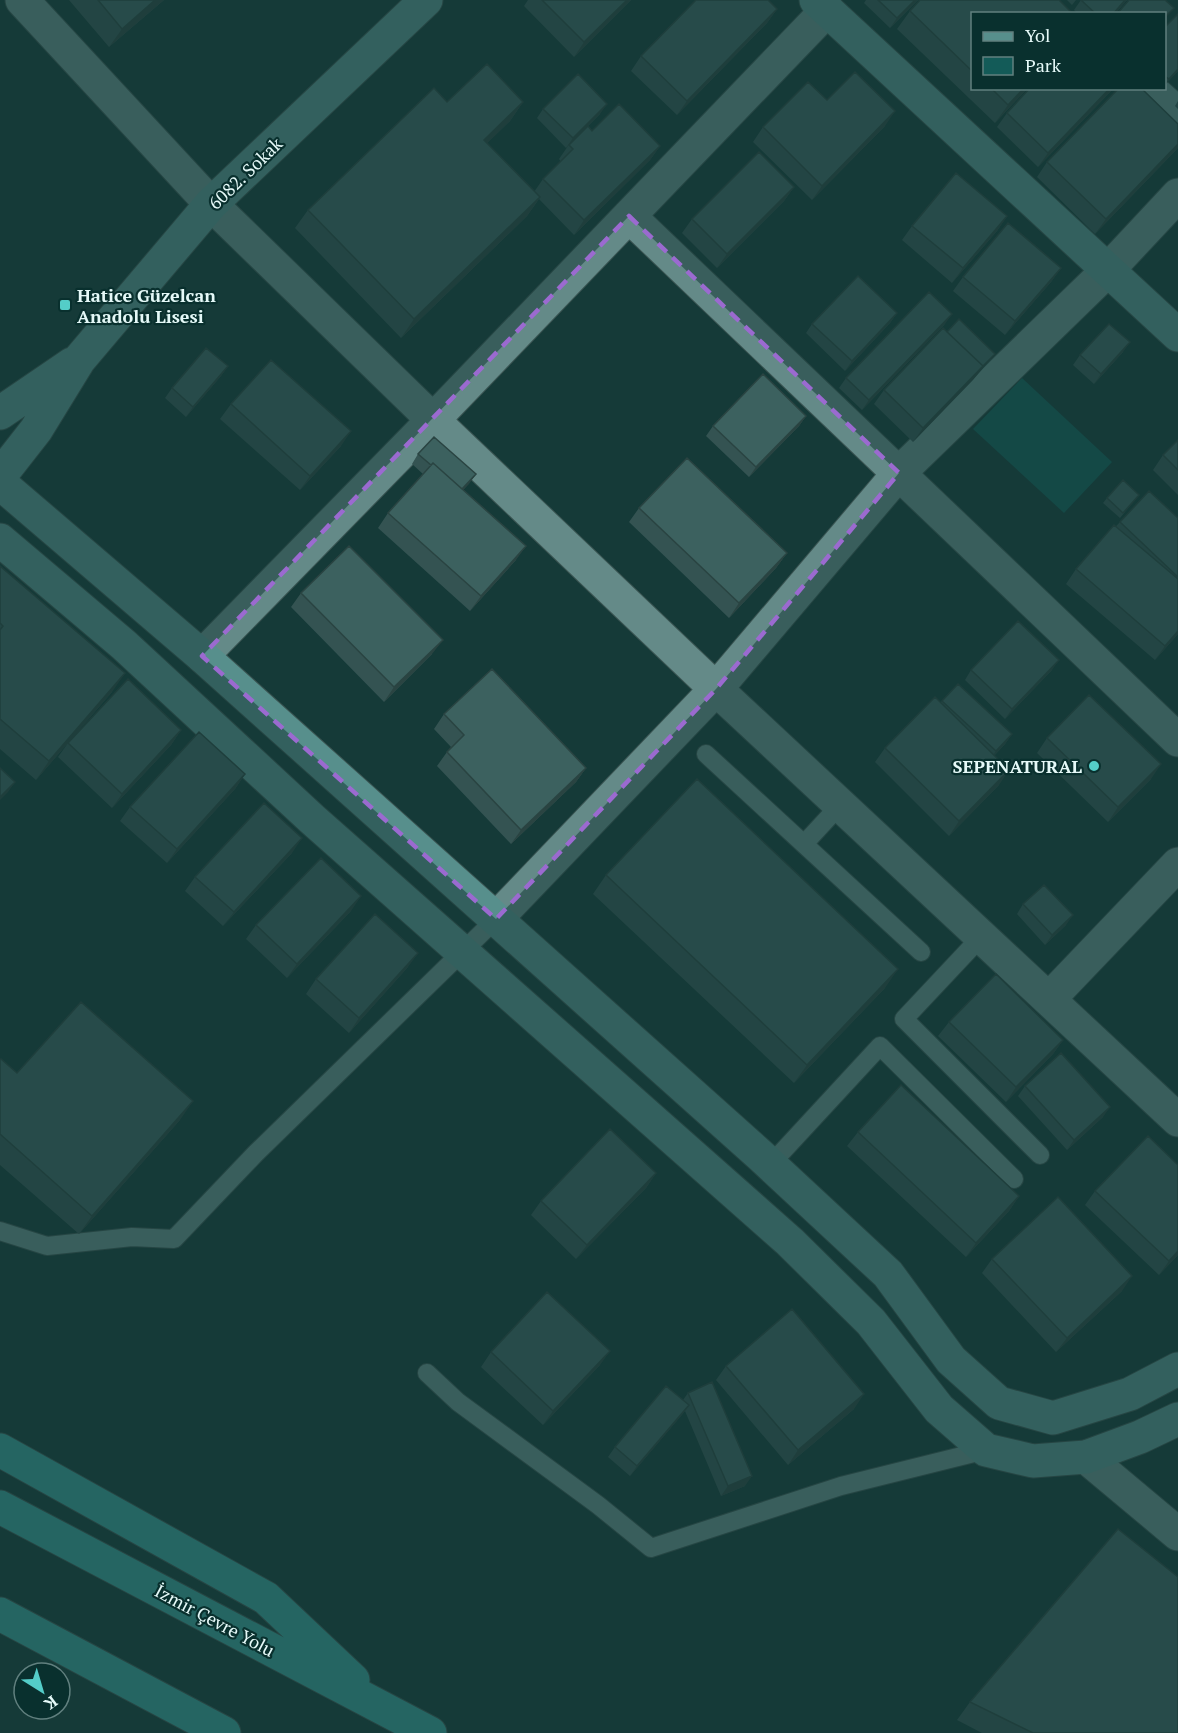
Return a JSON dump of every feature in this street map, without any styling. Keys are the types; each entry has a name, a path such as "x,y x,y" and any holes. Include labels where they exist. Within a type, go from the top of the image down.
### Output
{"highway":[{"path":"0,1450 266,1598 385,1710"},
{"name":"İzmir Çevre Yolu","path":"0,1507 430,1733"},
{"path":"0,1614 196,1723 224,1733"}],"main road":[{"name":"6082. Sokak","path":"79,360 211,204 426,0"},
{"path":"821,5 1178,335"},
{"path":"0,413 79,360"},
{"path":"0,476 36,430 79,360"},
{"path":"0,483 202,656 770,1165 888,1274 951,1360 999,1402 1053,1418 1130,1394 1178,1369"},
{"path":"0,540 124,645 312,819 790,1242 870,1322 939,1409 986,1450 1033,1461 1086,1457 1140,1437 1178,1419"}],"street":[{"path":"22,0 211,204 716,689 1178,1120"},
{"path":"202,656 434,420 629,216 821,5"},
{"path":"1151,90 1178,114"},
{"path":"496,919 716,689 899,473 1107,271 1178,195"},
{"path":"629,216 1178,740"},
{"path":"1049,999 1178,864"},
{"path":"1086,1457 1178,1534"}],"lane":[{"path":"706,754 921,952"},
{"path":"804,844 840,805"},
{"path":"0,1231 47,1246 132,1237 174,1239 256,1153 496,919"},
{"path":"981,937 904,1020 1040,1155"},
{"path":"770,1165 880,1046 1014,1179"},
{"path":"427,1373 458,1402 598,1505 651,1548 841,1486 986,1450"}],"highlighted area":[{"path":"629,216 899,473 716,689 496,919 202,656"}],"green space":[{"path":"1022,378 1112,462 1064,513 973,429"}],"building":[{"path":"98,0 155,0 122,29"},
{"path":"542,0 627,0 584,42"},
{"path":"696,0 768,0 777,9 687,101 641,56"},
{"path":"878,0 915,0 897,18"},
{"path":"920,0 1059,0 1071,12 971,12 971,70 910,11"},
{"path":"1081,0 1125,0 1115,12 1094,12"},
{"path":"1129,0 1165,0 1174,8 1166,16 1166,12 1119,12"},
{"path":"1178,14 1178,69 1169,79 1166,77 1166,26"},
{"path":"487,64 523,102 484,140 540,197 414,319 308,210 434,88 447,102"},
{"path":"855,72 895,111 822,186 763,127 808,82 827,100"},
{"path":"578,74 607,104 573,138 543,109"},
{"path":"993,90 1022,90 1008,105"},
{"path":"1028,90 1108,90 1048,153 1007,113"},
{"path":"1117,90 1143,90 1178,124 1178,144 1106,219 1047,162"},
{"path":"619,104 660,146 584,220 543,179 573,149 569,145 588,126 592,131"},
{"path":"759,152 794,187 727,254 692,219"},
{"path":"956,173 1007,216 963,268 912,226"},
{"path":"1008,223 1061,268 1015,321 963,277"},
{"path":"858,276 897,313 852,361 812,324"},
{"path":"929,292 952,314 869,400 846,378"},
{"path":"959,319 995,354 983,366 947,332"},
{"path":"1109,324 1130,342 1101,374 1080,355"},
{"path":"943,328 983,366 923,428 884,390"},
{"path":"206,348 228,366 193,407 172,388"},
{"path":"271,360 351,431 310,476 231,404"},
{"path":"763,374 806,416 756,467 713,426"},
{"path":"434,437 476,474 462,489 433,463 431,465 418,454"},
{"path":"1178,440 1178,470 1163,455"},
{"path":"687,458 787,553 739,603 639,508"},
{"path":"433,463 526,546 481,596 388,513"},
{"path":"1123,480 1139,495 1123,513 1107,498"},
{"path":"1149,491 1178,518 1178,577 1120,522"},
{"path":"1114,525 1178,579 1178,631 1165,646 1076,569"},
{"path":"349,546 443,640 394,687 301,593"},
{"path":"0,566 125,673 49,761 0,719 0,630 3,626 0,623"},
{"path":"1018,621 1059,660 1012,709 971,670"},
{"path":"492,669 586,768 521,830 447,752 464,735 444,714"},
{"path":"128,679 181,730 122,794 68,743"},
{"path":"958,684 1012,734 996,751 942,701"},
{"name":"SEPENATURAL","path":"1089,695 1161,764 1118,807 1047,738"},
{"path":"935,697 1009,770 959,821 885,748"},
{"path":"199,732 245,774 177,849 130,807"},
{"path":"0,768 15,782 0,797"},
{"path":"697,779 898,969 807,1065 606,875"},
{"path":"264,803 302,838 234,912 195,877"},
{"path":"321,858 361,896 297,964 256,925"},
{"path":"1044,885 1073,915 1052,935 1023,904"},
{"path":"375,914 418,953 359,1018 316,979"},
{"path":"996,974 1063,1040 1016,1087 949,1022"},
{"path":"81,1002 193,1101 92,1216 0,1134 0,1060 17,1073"},
{"path":"1061,1053 1110,1107 1074,1140 1025,1086"},
{"path":"901,1085 1019,1196 976,1243 858,1132"},
{"path":"610,1129 656,1173 587,1245 541,1201"},
{"path":"1148,1136 1178,1165 1178,1251 1169,1261 1095,1191"},
{"path":"1058,1197 1132,1276 1067,1338 992,1259"},
{"path":"547,1292 610,1351 553,1411 491,1352"},
{"path":"792,1309 864,1394 798,1450 726,1366"},
{"path":"712,1382 752,1476 728,1486 688,1393"},
{"path":"666,1386 689,1405 637,1466 615,1447"},
{"path":"1118,1529 1178,1577 1178,1733 1033,1733 970,1702"}],"place":[{"name":"Hatice Güzelcan Anadolu Lisesi","path":"65,305"},
{"name":"SEPENATURAL","path":"1094,766"}]}
